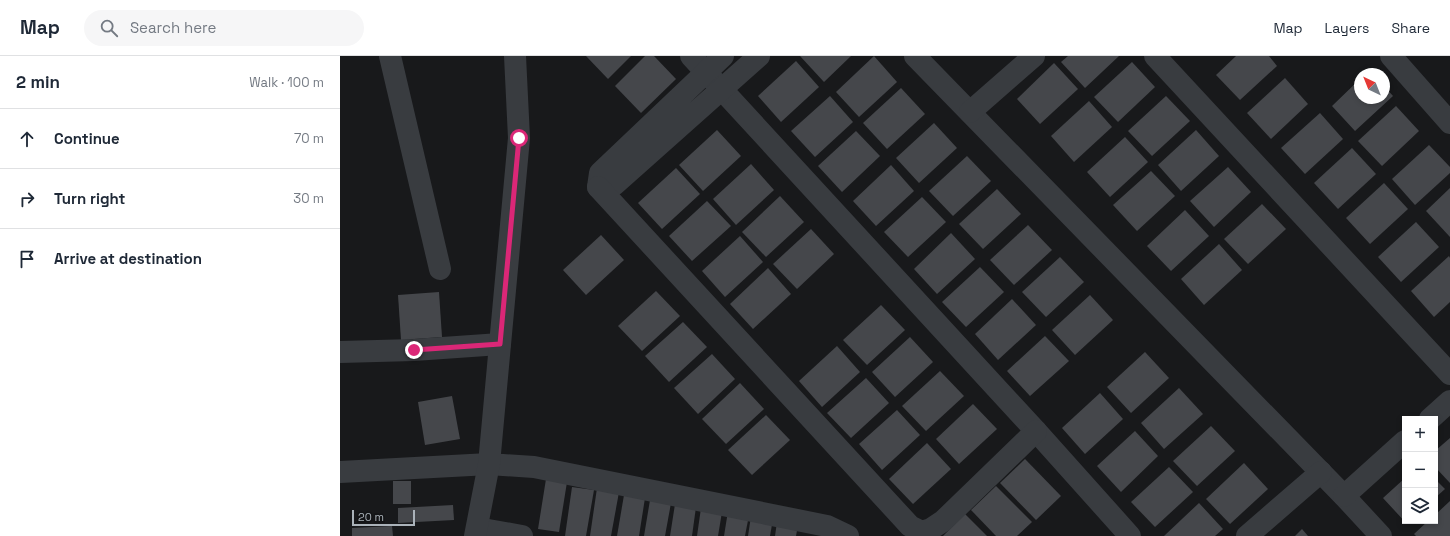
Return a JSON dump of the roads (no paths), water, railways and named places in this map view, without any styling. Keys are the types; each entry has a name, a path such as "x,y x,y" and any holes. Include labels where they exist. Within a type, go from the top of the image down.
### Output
{"street":[{"path":"390,56 440,269"},
{"path":"515,56 519,138 489,464 476,532 522,536"},
{"path":"691,56 1036,431 1130,536"},
{"path":"598,186 600,172 723,56"},
{"path":"598,186 614,185 759,56"},
{"path":"915,56 1321,472 1381,536"},
{"path":"970,112 1034,56"},
{"path":"1155,56 1450,374"},
{"path":"1391,56 1450,123"},
{"path":"598,186 910,526 922,532 931,529 944,521 1036,431"},
{"path":"340,352 414,350 500,344"},
{"path":"1433,416 1450,401"},
{"path":"1344,496 1402,444"},
{"path":"340,472 489,464 534,467 806,521 827,526 848,536"},
{"path":"1248,536 1321,472"}]}
